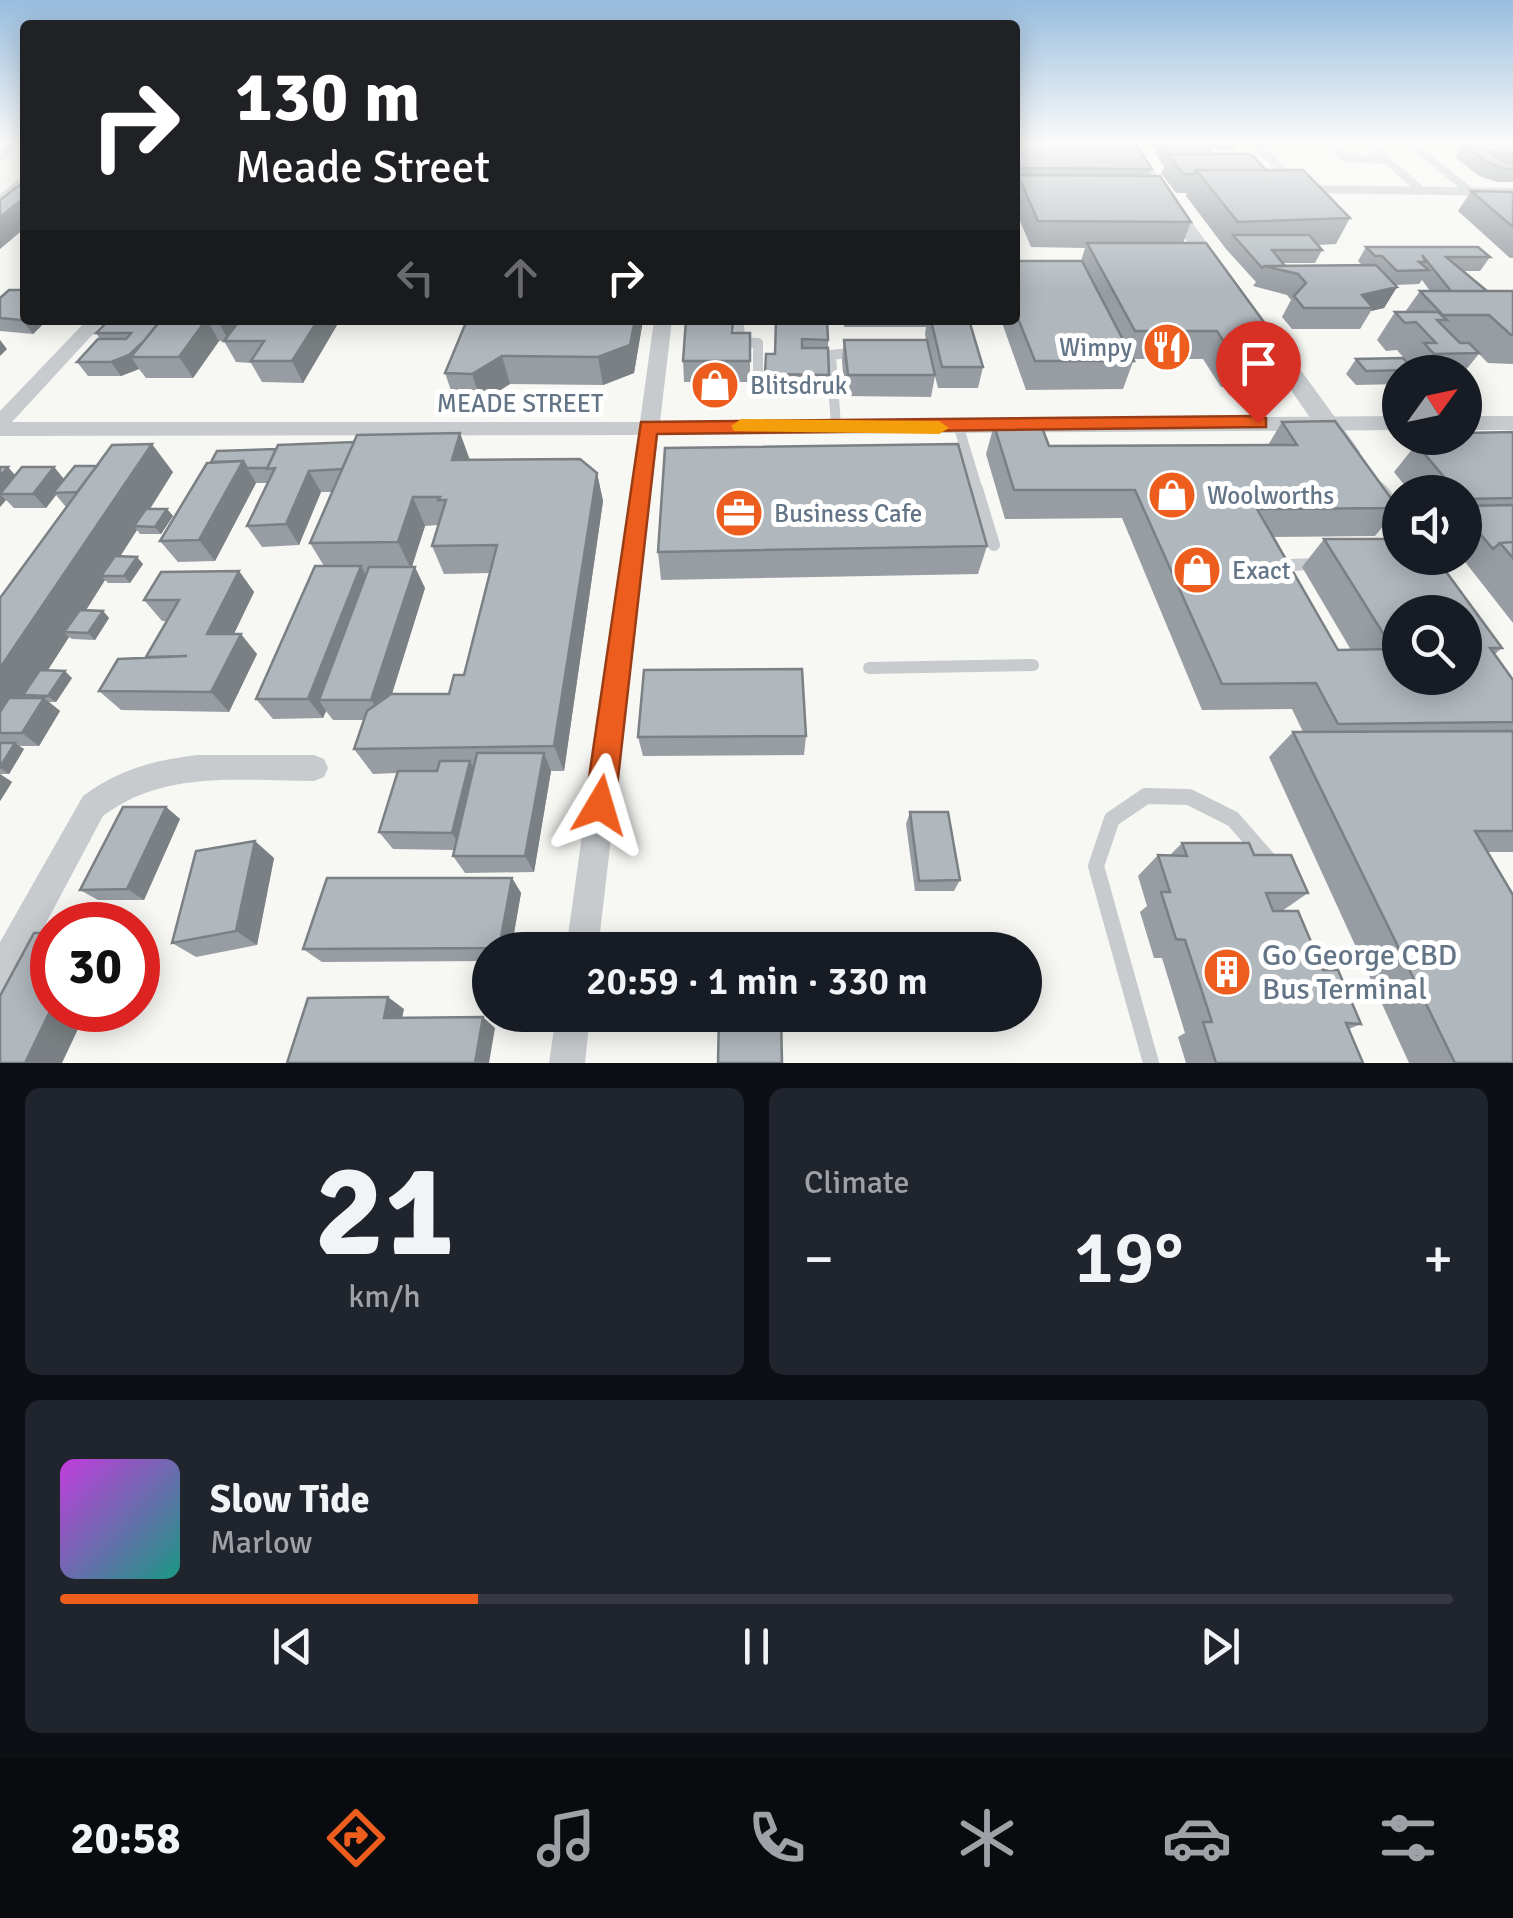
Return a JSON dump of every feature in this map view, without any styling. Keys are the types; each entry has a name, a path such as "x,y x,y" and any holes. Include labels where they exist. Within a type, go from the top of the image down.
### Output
{"street":[{"path":"1169,192 1227,284"},
{"path":"1248,314 1382,501"},
{"path":"0,426 92,325"},
{"path":"584,932 661,325"},
{"name":"MEADE STREET","path":"0,426 836,426 1016,432 1382,422"},
{"path":"1482,423 1513,423"},
{"path":"0,975 93,806 108,792 145,774 314,768"},
{"path":"567,1063 571,1032"}],"lane":[{"path":"1452,192 1513,192"},
{"path":"739,325 741,342 758,343 758,381"},
{"path":"836,426 831,355 873,352"},
{"path":"960,428 994,545"},
{"path":"1297,596 1285,567 1328,564"},
{"path":"869,668 1033,665"},
{"path":"1152,1063 1096,866 1098,839 1110,819 1134,798 1161,792 1198,799 1234,819 1263,851 1286,891"}],"building":[{"path":"11,192 20,192 20,201 0,217 0,200"},
{"path":"1025,192 1171,192 1191,222 1038,221"},
{"path":"1213,192 1324,192 1350,218 1238,222"},
{"path":"1472,192 1513,192 1513,227"},
{"path":"1233,235 1309,235 1322,250 1272,250 1285,266 1262,268"},
{"path":"1087,243 1206,243 1291,359 1235,359 1217,331 1135,331"},
{"path":"1366,247 1478,247 1490,257 1446,257 1487,291 1451,291 1422,255 1426,262 1419,262 1429,270 1397,271"},
{"path":"1020,261 1082,261 1134,361 1035,361 1020,324"},
{"path":"1376,265 1397,287 1362,295 1373,308 1304,308 1294,296 1306,283 1298,274 1264,266"},
{"path":"9,290 20,290 20,320 0,318 0,298"},
{"path":"1420,291 1513,291 1513,335 1489,315 1443,315"},
{"path":"1395,312 1438,312 1447,320 1437,320 1460,343 1469,343 1479,353 1434,354 1424,343 1436,343 1416,322 1405,323"},
{"path":"104,325 157,325 129,355 111,362 77,362 98,339 126,339 131,333 96,333"},
{"path":"157,325 202,325 179,357 131,357"},
{"path":"236,325 315,325 292,361 251,361 264,341 224,341"},
{"path":"465,325 634,325 630,345 598,357 502,356 472,374 445,373"},
{"path":"686,325 733,325 732,333 750,333 750,361 683,361"},
{"path":"776,325 827,325 828,340 802,339 802,348 828,348 829,375 765,374 766,354 775,354"},
{"path":"932,325 970,325 983,367 942,367"},
{"path":"844,340 927,340 935,375 848,375"},
{"path":"1382,358 1382,371 1366,371 1356,359"},
{"path":"1335,421 1382,486 1382,508 1257,509 1338,650 1382,649 1382,695 1482,695 1482,621 1502,648 1490,648 1513,680 1513,722 1338,724 1316,683 1222,684 1135,490 1014,490 994,425 1041,425 1049,446 1297,445 1282,422"},
{"path":"1513,432 1513,498 1482,499 1482,475 1442,475 1425,455 1482,455 1482,433"},
{"path":"460,433 452,460 580,459 597,473 554,746 354,749 367,711 391,694 449,694 454,675 464,675 497,545 432,546 446,500 438,500 440,497 413,497 398,542 310,543 357,435"},
{"path":"354,442 342,469 309,471 286,524 247,526 275,468 267,469 278,445"},
{"path":"152,444 0,668 0,598 112,445"},
{"path":"958,444 987,546 658,552 665,448"},
{"path":"276,449 267,468 247,468 243,461 211,462 217,451"},
{"path":"243,461 199,540 160,541 207,463"},
{"path":"75,466 97,466 77,492 53,493"},
{"path":"22,467 54,467 33,494 0,494"},
{"path":"1513,505 1513,542 1500,543 1493,549 1482,536 1482,506"},
{"path":"146,509 167,509 155,527 134,526"},
{"path":"1324,539 1382,539 1382,575 1448,575 1463,595 1382,595 1382,631"},
{"path":"1513,542 1513,558 1500,543"},
{"path":"115,556 137,557 124,576 101,576"},
{"path":"315,566 361,566 308,699 256,699"},
{"path":"369,567 415,567 371,700 319,700"},
{"path":"239,571 207,634 241,634 211,692 99,691 118,659 187,656 146,657 179,600 144,600 161,572"},
{"path":"80,610 103,611 88,633 64,632"},
{"path":"802,669 806,736 638,737 644,670"},
{"path":"40,670 65,671 48,696 23,695"},
{"path":"9,698 44,698 22,733 0,733 0,712"},
{"path":"1513,731 1513,831 1475,831 1513,895 1513,1063 1455,1063 1293,732"},
{"path":"0,743 15,743 0,767"},
{"path":"477,753 544,753 525,856 453,856"},
{"path":"440,761 470,761 452,833 379,832 398,771 437,771"},
{"path":"123,807 166,807 127,889 80,890"},
{"path":"910,812 948,812 960,880 919,881"},
{"path":"255,841 236,931 172,943 196,851"},
{"name":"Go George CBD Bus Terminal","path":"1182,843 1249,843 1254,855 1291,855 1308,893 1266,893 1273,911 1298,911 1323,970 1338,970 1361,1024 1346,1023 1363,1063 1216,1063 1203,1022 1212,1022 1185,940 1176,939 1161,892 1170,892 1158,855 1187,856"},
{"path":"327,878 512,878 502,932 472,932 472,948 303,949"},
{"path":"30,940 30,1032 40,1032 25,1063 0,1063 0,996"},
{"path":"388,997 384,1018 472,1017 472,1032 480,1032 475,1063 287,1063 308,998"},
{"path":"719,1032 781,1032 782,1063 718,1063"}],"slow traffic":[{"path":"741,426 939,428"}],"place":[{"name":"Wimpy","path":"1167,347"},
{"name":"Blitsdruk","path":"715,385"},
{"name":"Woolworths","path":"1172,495"},
{"name":"Business Cafe","path":"739,513"},
{"name":"Exact","path":"1197,570"},
{"name":"Go George CBD Bus Terminal","path":"1227,972"}],"route":[{"path":"600,805 648,427 960,428 1258,423"}]}
